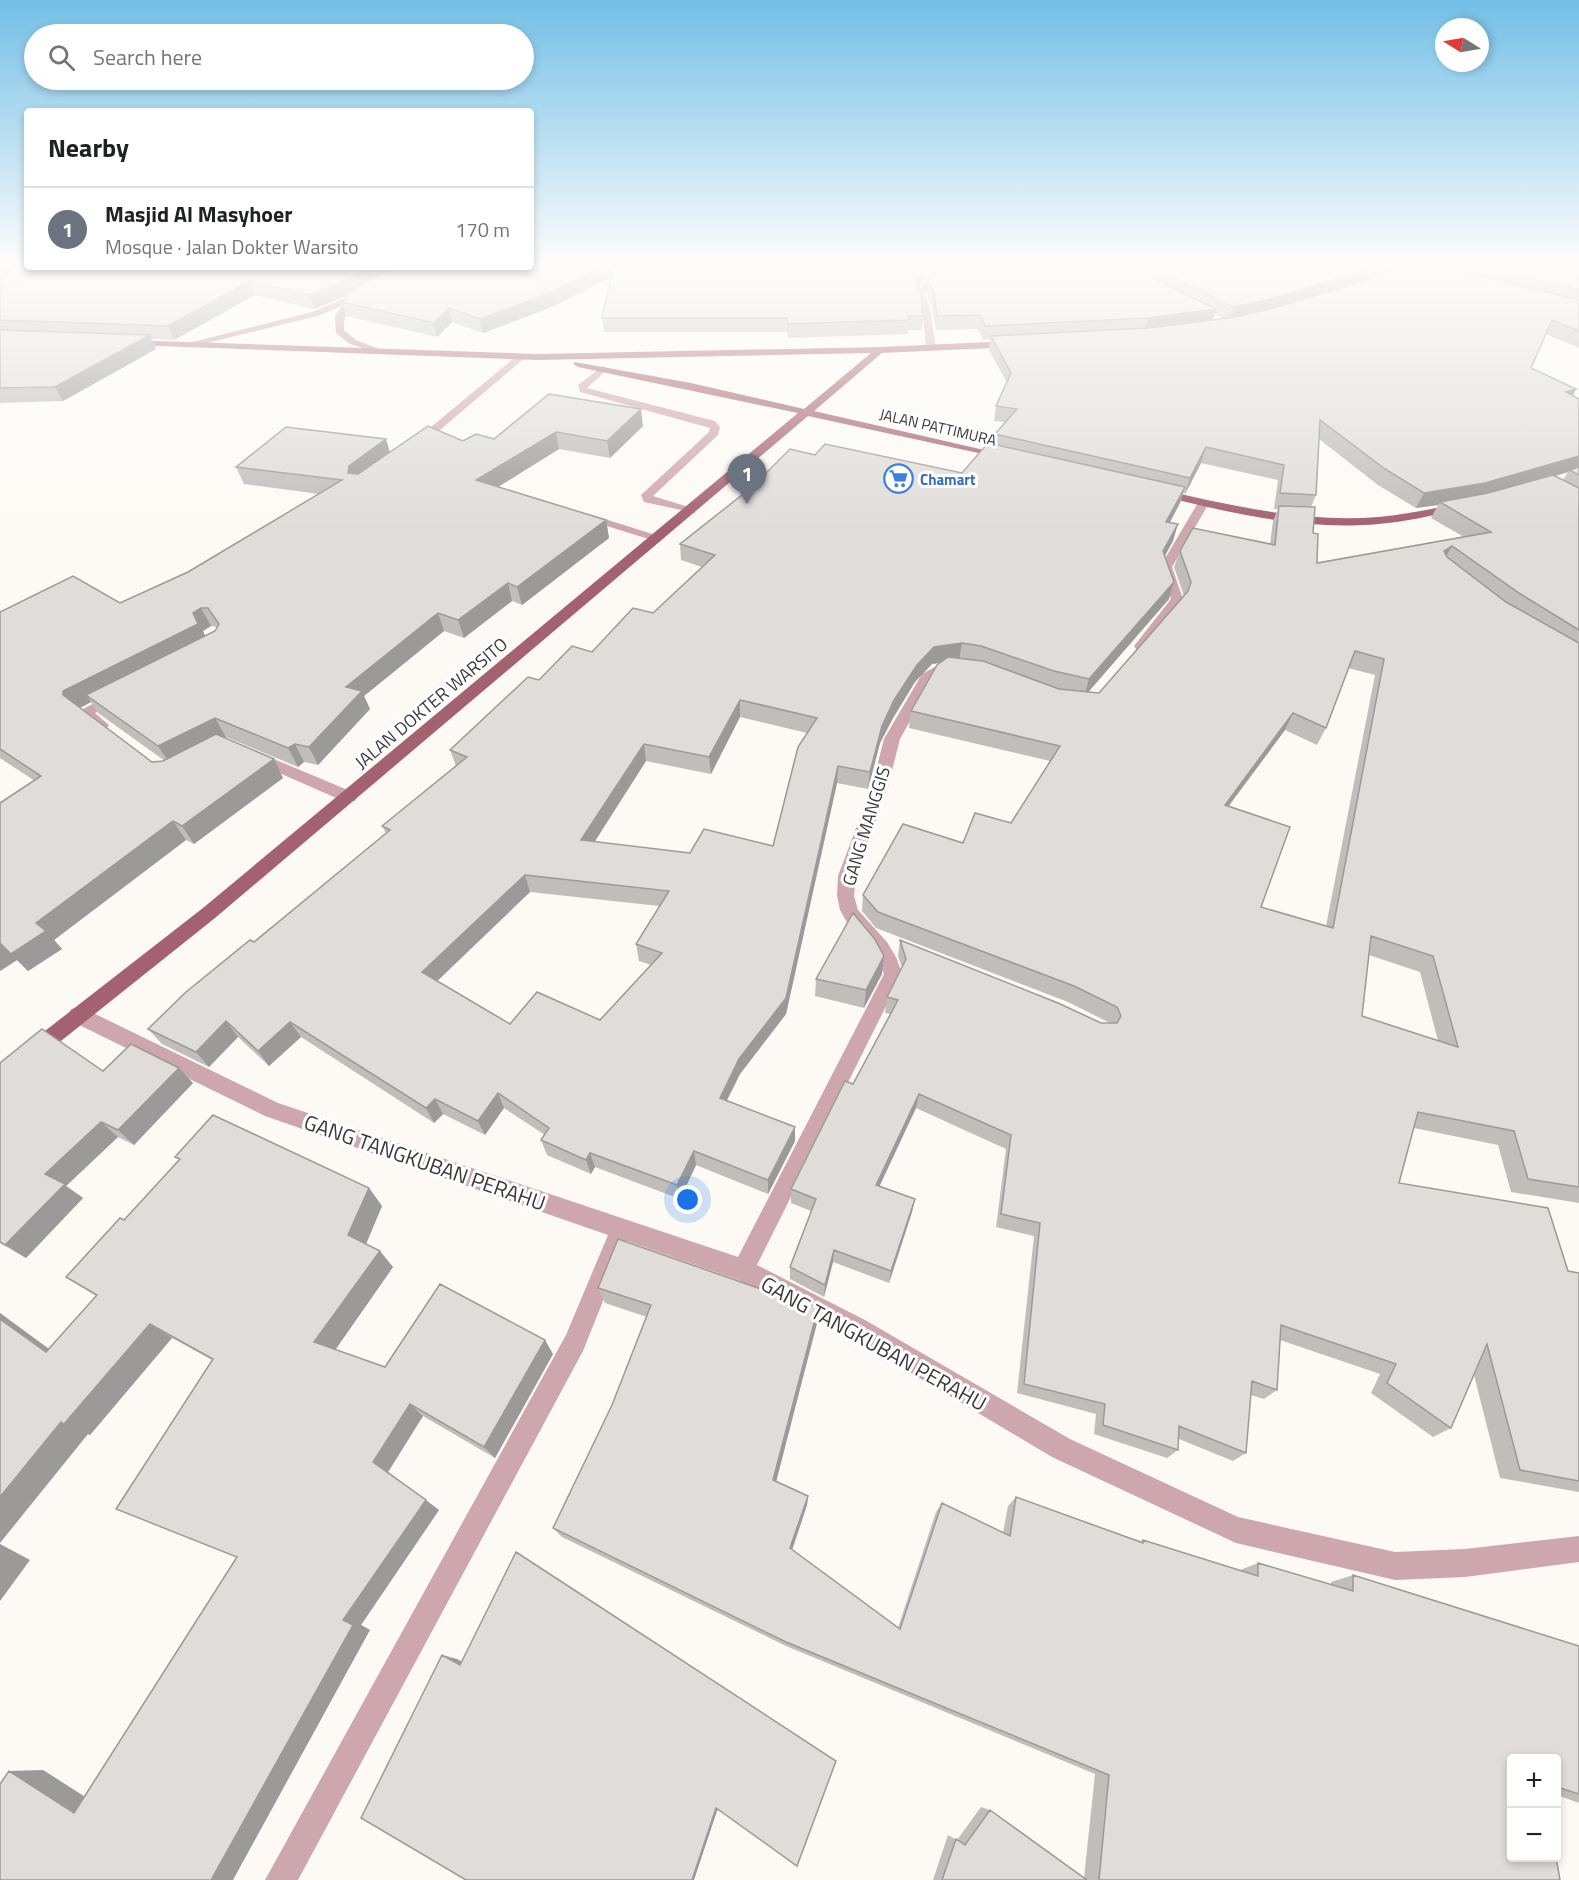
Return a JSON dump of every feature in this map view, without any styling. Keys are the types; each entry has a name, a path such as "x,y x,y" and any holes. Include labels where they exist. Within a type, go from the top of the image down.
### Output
{"main road":[{"path":"427,353 538,357 746,353"},
{"name":"JALAN DOKTER WARSITO","path":"0,1078 209,913 691,511 877,353"},
{"path":"684,354 671,369 691,386"},
{"name":"JALAN PATTIMURA","path":"538,357 691,386 1019,461"},
{"path":"1145,489 1203,503 1270,515 1377,521 1468,506"}],"street":[{"path":"411,449 522,356"},
{"path":"603,369 581,387 583,390 711,423 715,427 714,433 647,495 648,500 691,511"},
{"path":"1131,658 1174,606 1177,599 1166,567 1203,503"},
{"path":"576,514 658,538"},
{"name":"GANG MANGGIS","path":"743,1270 893,974 890,959 852,920 845,891 847,876 880,786 892,739 927,676 942,668 972,670"},
{"path":"112,732 84,712 125,691"},
{"path":"246,753 349,797"},
{"path":"868,934 900,947"},
{"name":"GANG TANGKUBAN PERAHU","path":"78,1016 272,1110 743,1270 857,1328 1060,1448 1236,1530 1395,1566 1465,1563 1579,1549"},
{"path":"281,1880 575,1342 621,1229"}],"building":[{"path":"0,353 118,353 55,387 0,388"},
{"path":"1000,353 1538,353 1531,368 1576,389 1566,392 1579,399 1579,456 1485,483 1424,493 1385,469 1320,420 1316,495 1280,493 1284,465 1206,447 1190,478 995,434 1017,409 996,406 1011,373"},
{"path":"549,394 641,409 607,441 556,432 476,480 606,520 517,587 508,583 458,620 438,613 346,687 362,691 309,747 295,744 288,748 215,718 158,746 86,695 215,631 219,624 208,608 201,608 193,613 198,624 63,691 63,695 152,762 163,761 216,734 274,759 182,826 173,821 36,923 46,931 11,954 0,943 0,803 41,776 0,749 0,612 73,576 120,603 188,572 342,480 236,467 286,427 386,439 349,466 348,473 358,474 428,426 463,441 476,434 494,439"},
{"path":"988,443 1185,487 1166,522 1178,524 1163,551 1174,582 1089,679 1054,671 981,646 962,643 934,647 917,665 894,700 882,726 870,772 838,766 786,998 739,1059 720,1098 795,1127 768,1180 694,1151 677,1185 590,1153 586,1160 541,1140 549,1128 498,1093 478,1121 435,1099 426,1108 290,1022 258,1051 226,1021 196,1052 148,1029 186,992 250,940 254,942 390,830 382,826 467,757 450,750 528,677 539,680 572,646 592,652 633,608 653,613 715,555 680,544 752,487 790,449 815,455 825,444 962,473","holes":["740,700 817,718 798,747 773,846 704,829 690,853 581,840 644,744 709,757","525,875 669,891 636,944 662,953 600,1020 537,992 510,1024 422,972"]},
{"path":"1579,467 1579,475 1569,470"},
{"path":"1553,475 1579,488 1579,630 1519,593 1452,546 1444,551 1447,557 1506,602 1579,643 1579,1187 1528,1179 1514,1131 1418,1112 1399,1183 1548,1208 1568,1271 1579,1273 1579,1481 1520,1470 1487,1344 1451,1428 1387,1383 1396,1364 1281,1325 1277,1390 1252,1381 1246,1453 1179,1426 1178,1450 1103,1425 1105,1404 1024,1384 1040,1223 1001,1214 1011,1135 919,1094 876,1185 915,1199 891,1271 834,1250 825,1285 790,1267 816,1199 791,1189 845,1081 853,1084 898,1000 887,997 906,959 900,940 1058,1003 1101,1023 1117,1023 1121,1016 1117,1007 1074,986 878,912 863,895 903,824 963,843 975,813 1011,823 1060,746 911,711 937,665 948,657 983,661 1059,689 1099,693 1188,591 1191,582 1180,551 1193,528 1275,545 1279,506 1315,507 1313,533 1318,534 1317,563 1491,532 1440,502 1488,493","holes":["1355,651 1384,659 1333,928 1261,907 1290,827 1225,805 1293,713 1326,728","1371,936 1433,956 1458,1047 1362,1016"]},
{"path":"853,913 874,938 884,956 866,990 816,979"},
{"path":"42,1029 103,1071 131,1044 179,1068 118,1130 101,1122 45,1174 65,1184 5,1245 0,1242 0,1063"},
{"path":"213,1115 369,1188 348,1235 380,1251 314,1342 385,1367 440,1284 545,1340 484,1447 410,1404 373,1462 426,1500 343,1620 353,1625 211,1880 0,1880 0,1784 9,1771 74,1813 237,1557 116,1509 213,1359 150,1324 64,1424 61,1422 0,1497 0,1319 46,1352 97,1295 66,1277 120,1218 124,1220 180,1159 175,1157"},
{"path":"618,1239 778,1295 780,1289 818,1308 773,1480 808,1496 790,1548 900,1629 942,1503 1010,1536 1016,1497 1143,1543 1143,1540 1258,1576 1258,1563 1353,1591 1353,1575 1579,1646 1579,1794 1561,1788 1561,1754 1507,1754 1507,1862 1557,1862 1560,1880 1099,1880 1109,1775 786,1642 553,1528 612,1405 651,1305 598,1288"},
{"path":"516,1552 836,1761 797,1866 716,1808 692,1880 466,1880 361,1818 442,1655 460,1665"},
{"path":"990,1810 1087,1880 942,1880 956,1839 965,1845"}],"place":[{"name":"Chamart","path":"899,479"},
{"name":"Masjid Al Masyhoer","path":"747,504"}]}
